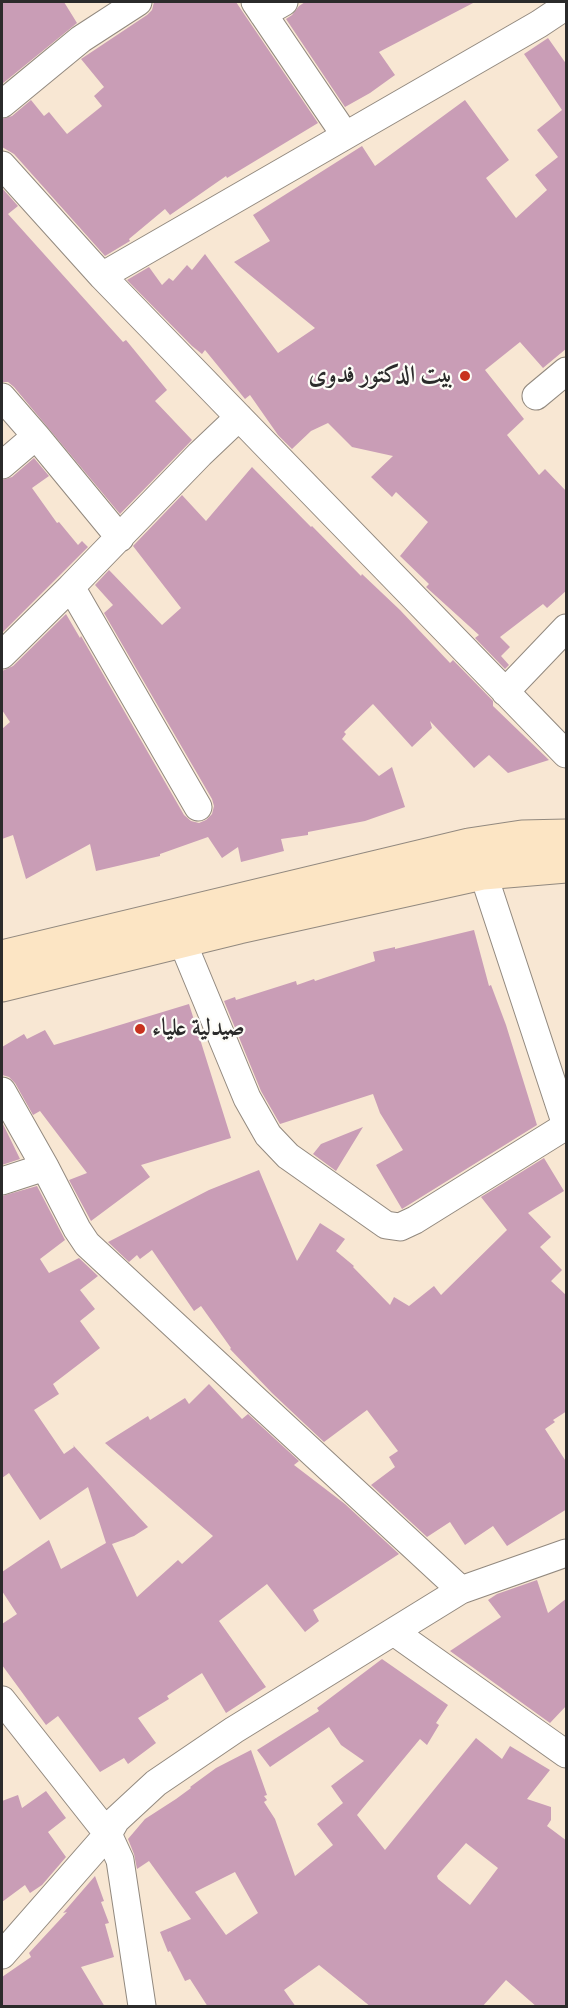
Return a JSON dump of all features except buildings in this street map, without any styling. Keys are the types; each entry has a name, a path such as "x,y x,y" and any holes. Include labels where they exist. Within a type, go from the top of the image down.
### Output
{"main road":[{"path":"2,957 469,845 522,837 567,836"},
{"path":"2,985 182,941 483,873 567,866"}],"street":[{"path":"2,104 75,44 138,2"},
{"path":"268,6 345,135"},
{"path":"102,276 567,6"},
{"path":"2,165 102,276 567,754"},
{"path":"536,396 567,371"},
{"path":"2,397 120,538"},
{"path":"2,655 239,417"},
{"path":"2,465 36,436"},
{"path":"71,587 198,807"},
{"path":"505,692 567,628"},
{"path":"182,941 247,1098 268,1135 288,1156 386,1225 400,1227 415,1220 567,1125 562,1096 483,873"},
{"path":"2,1091 87,1244 461,1590"},
{"path":"2,1181 45,1167"},
{"path":"2,1955 108,1834 116,1820 156,1783 234,1730 461,1590 567,1554"},
{"path":"394,1632 567,1754"},
{"path":"2,1700 108,1834 120,1860 142,2007"}],"place":[{"name":"بيت الدكتور فدوى","path":"465,376"},
{"name":"صيدلية علياء","path":"140,1029"}]}
